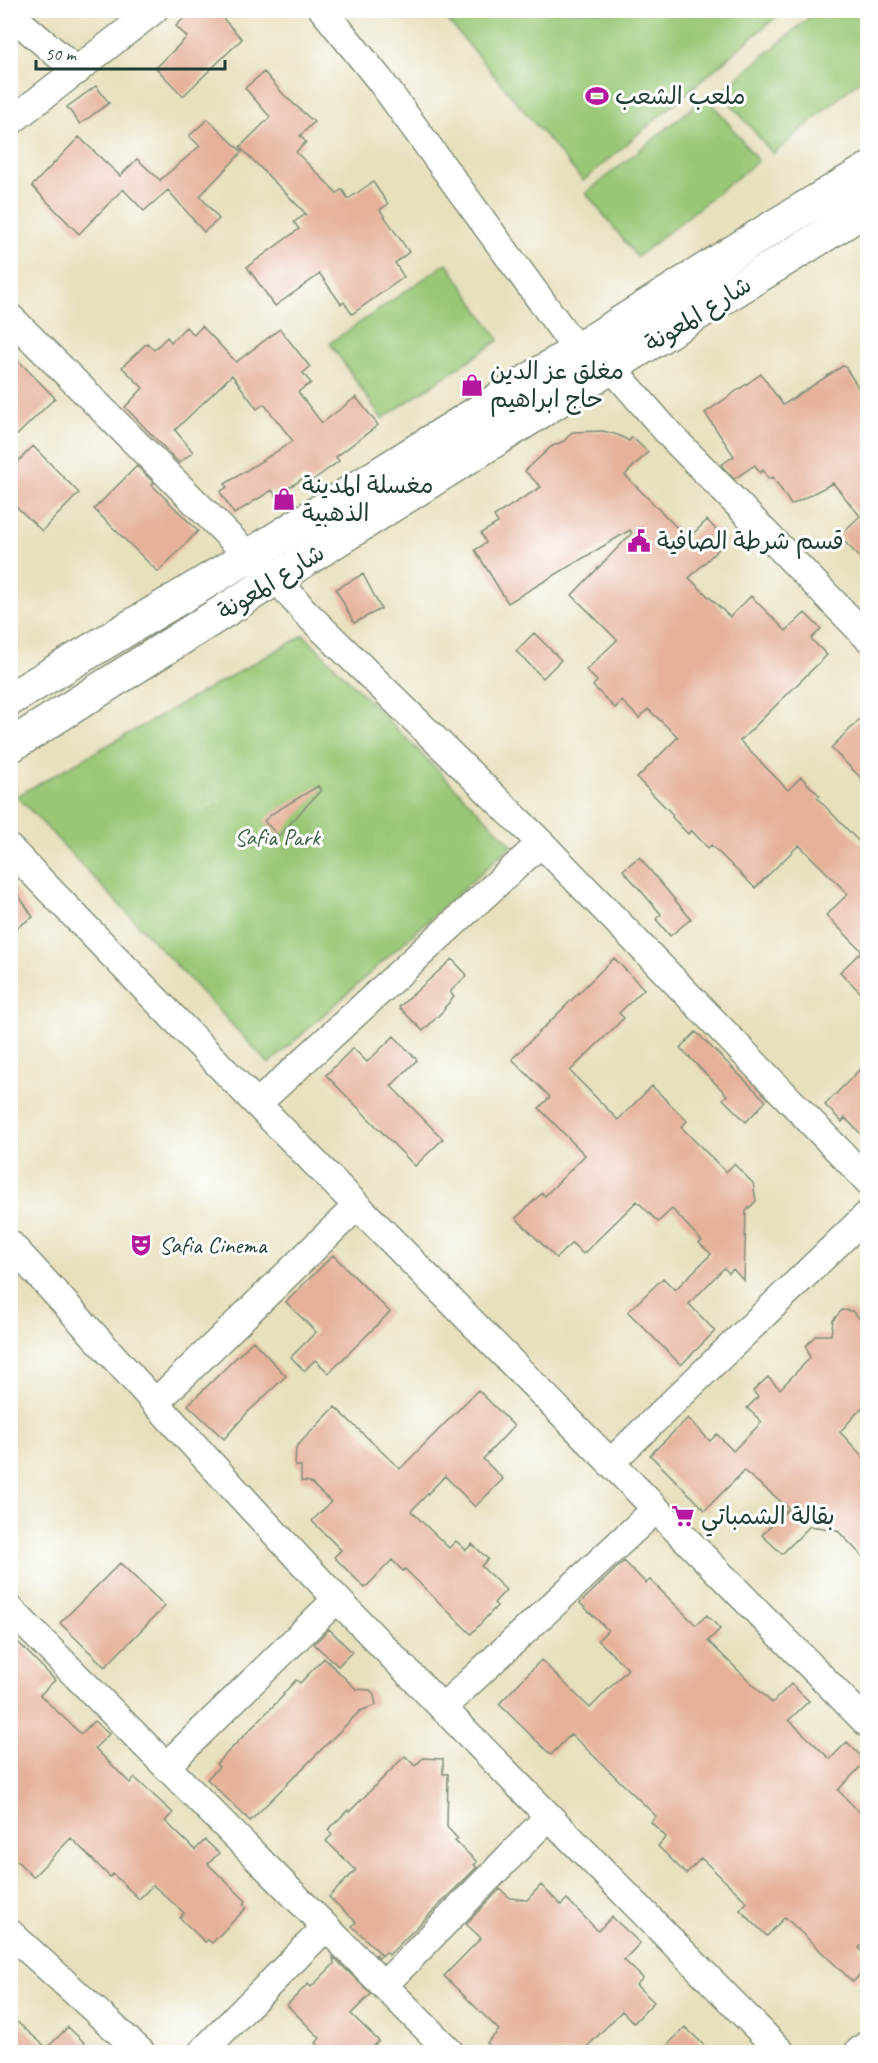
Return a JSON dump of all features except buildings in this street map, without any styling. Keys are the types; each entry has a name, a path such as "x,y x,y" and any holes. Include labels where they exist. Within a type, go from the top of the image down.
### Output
{"highway":[{"name":"شارع المعونة","path":"10,699 249,556 867,170"},
{"name":"شارع المعونة","path":"10,746 867,208"}],"street":[{"path":"10,122 154,10"},
{"path":"323,10 379,79 577,350 611,367 671,436 867,638"},
{"path":"10,14 77,71"},
{"path":"10,317 249,556 276,578 305,612 542,843 867,1181"},
{"path":"257,1104 542,843"},
{"path":"10,849 257,1104 867,1724"},
{"path":"156,1402 357,1206"},
{"path":"610,1463 867,1214"},
{"path":"10,1244 223,1478 337,1599 781,2052"},
{"path":"443,1707 656,1509"},
{"path":"166,1766 337,1599"},
{"path":"10,1609 450,2052"},
{"path":"384,1985 549,1816"},
{"path":"202,2052 326,1927"},
{"path":"10,1933 141,2052"},
{"path":"858,2052 867,2043"}],"green space":[{"path":"818,10 852,11 867,29 867,74 773,154 721,92"},
{"name":"ملعب الشعب","path":"440,11 783,11 583,181"},
{"path":"707,96 758,161 637,257 586,193"},
{"path":"447,263 499,340 382,419 330,343"},
{"name":"Safia Park","path":"304,635 512,845 269,1064 17,796"}],"place":[{"name":"ملعب الشعب","path":"597,96"},
{"name":"مغلق عز الدين حاج ابراهيم","path":"472,385"},
{"name":"مغسلة المدينة الذهبية","path":"284,499"},
{"name":"قسم شرطة الصافية","path":"639,541"},
{"name":"Safia Cinema","path":"141,1245"},
{"name":"بقالة الشمباتي","path":"683,1516"}]}
